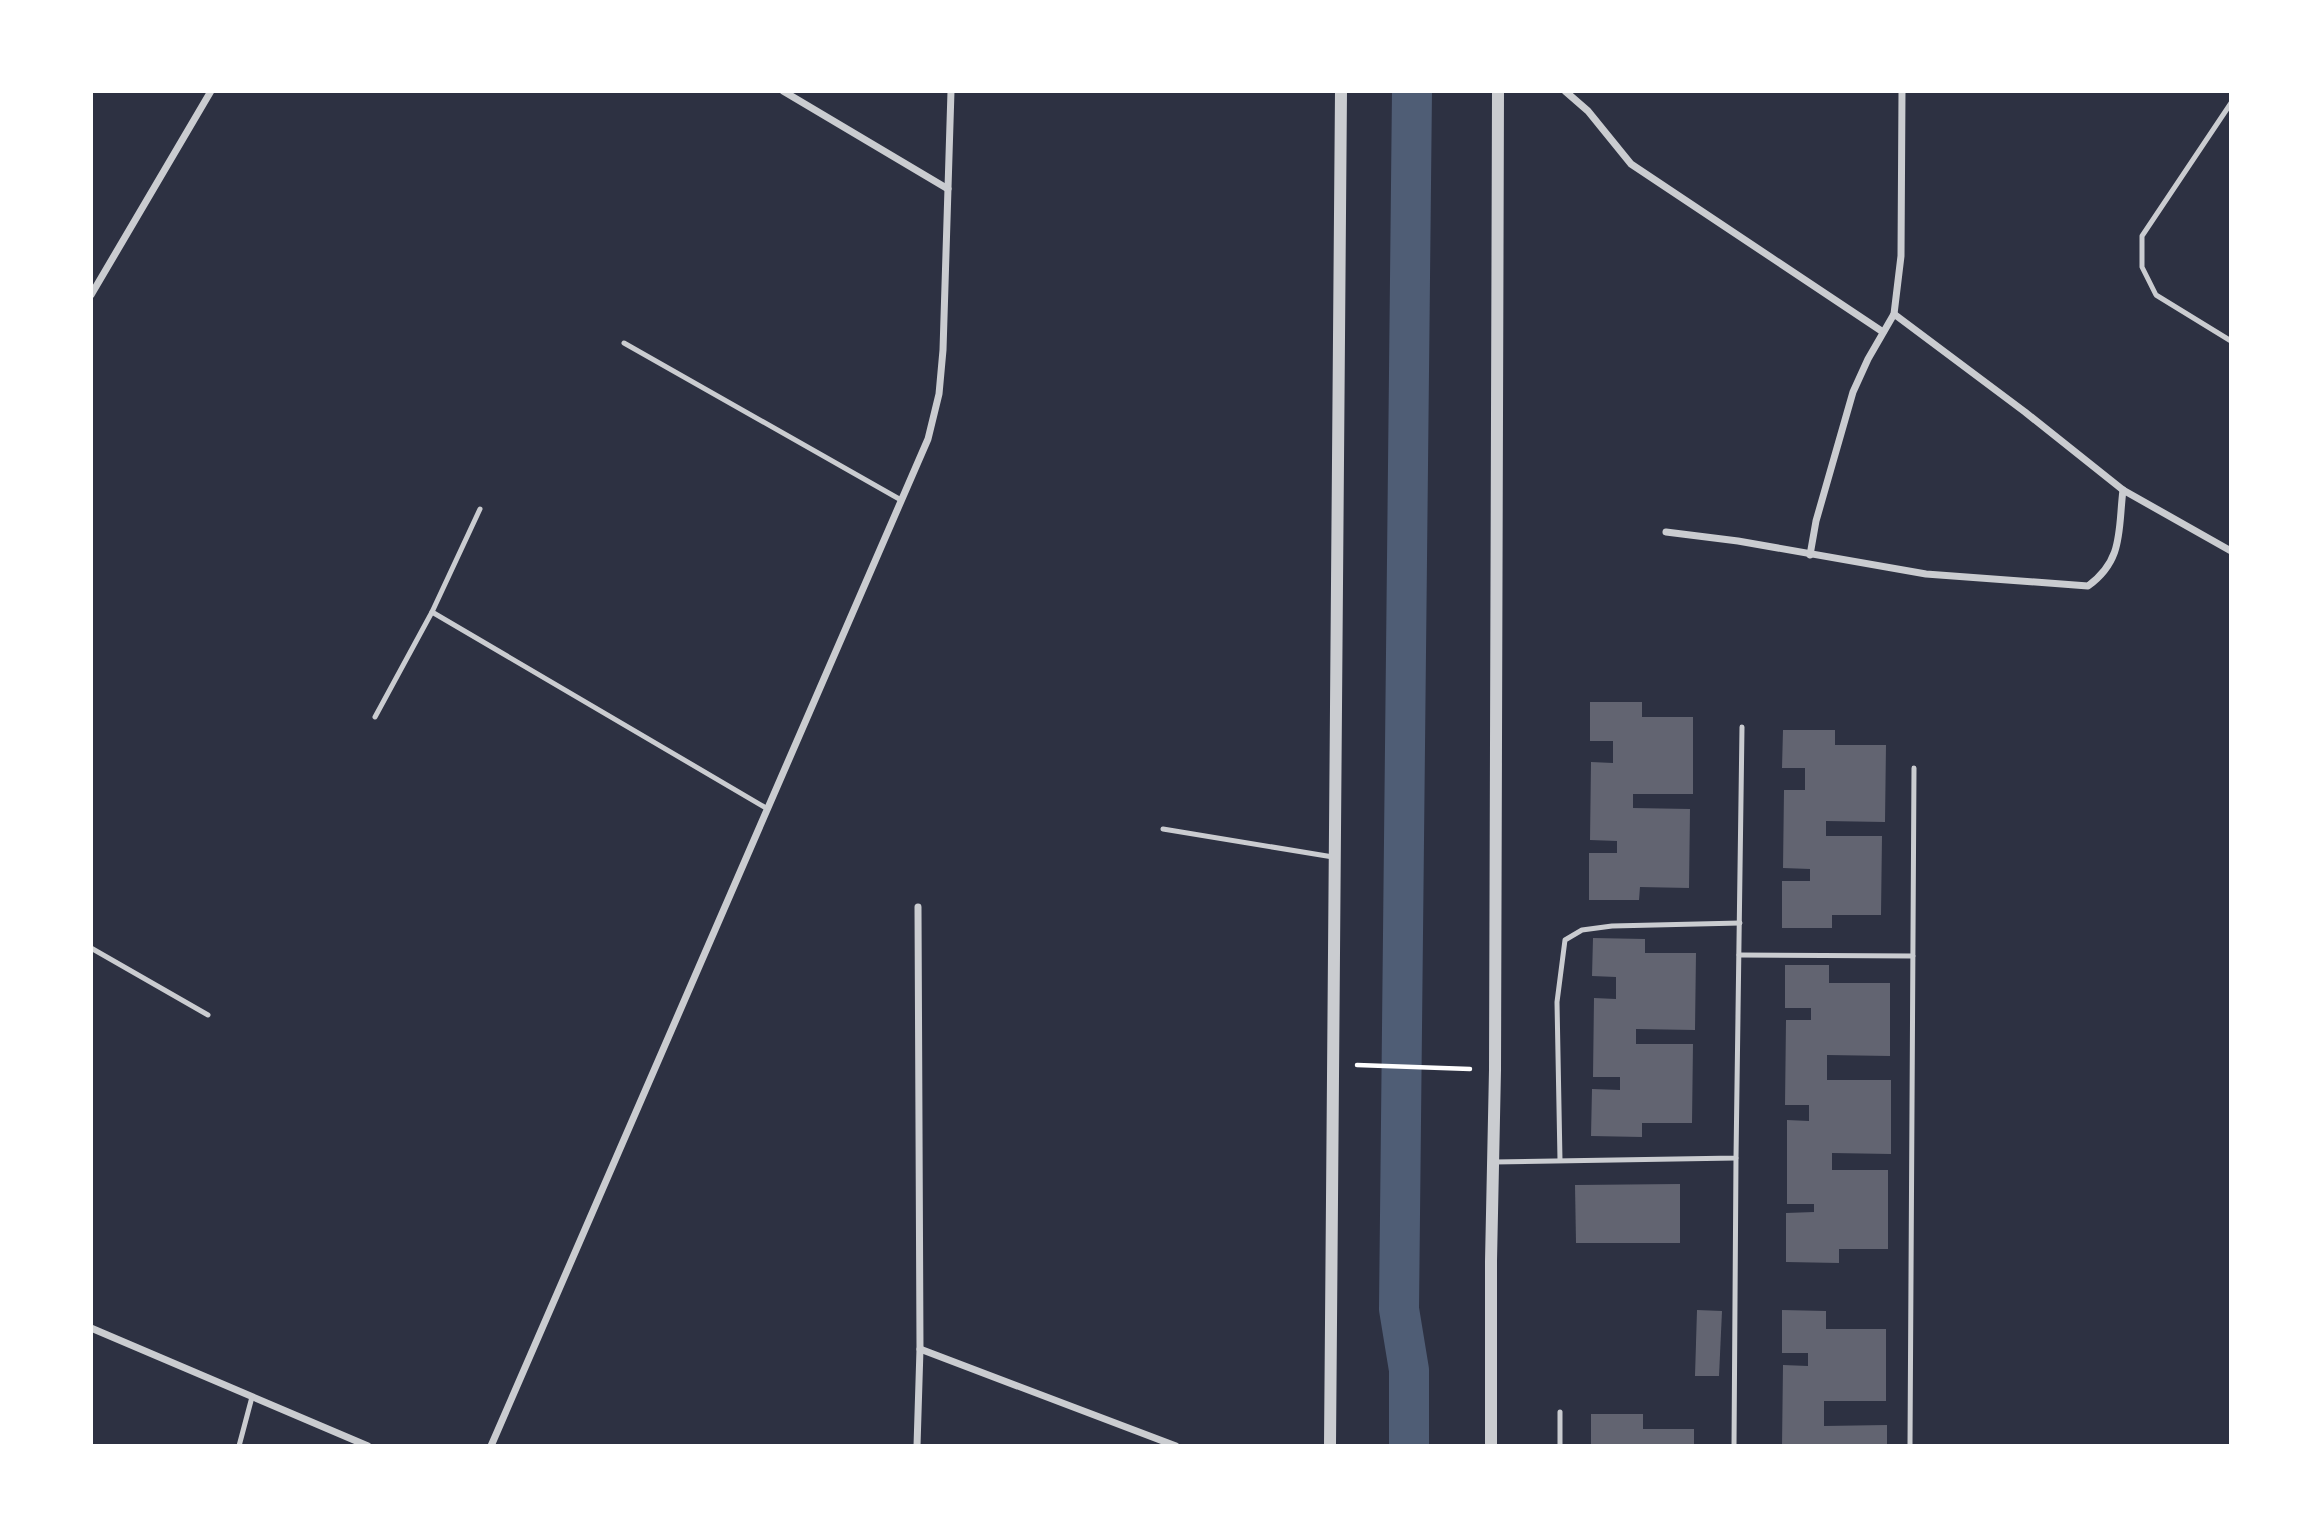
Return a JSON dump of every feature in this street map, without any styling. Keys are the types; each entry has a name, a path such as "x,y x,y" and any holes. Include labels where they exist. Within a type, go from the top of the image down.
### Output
{"street":[{"path":"91,295 211,91"},
{"path":"783,91 948,189"},
{"path":"491,1446 928,439 939,394 951,91"},
{"path":"1330,1446 1341,91"},
{"path":"1491,1446 1498,91"},
{"path":"1565,91 1588,111 1631,163 1883,332"},
{"path":"1810,555 1816,521 1853,392 1894,314 1901,256 1902,91"},
{"path":"1894,314 2025,412 2123,490 2231,551"},
{"path":"1666,532 1738,541 1926,574 2088,586 2104,574 2116,554 2123,490"},
{"path":"917,1446 920,1349 918,907"},
{"path":"91,1328 368,1446"},
{"path":"920,1349 1176,1446"}],"lane":[{"path":"2231,103 2142,236 2142,267 2156,295 2231,341"},
{"path":"624,343 901,500"},
{"path":"375,717 432,612 480,509"},
{"path":"432,612 766,808"},
{"path":"1734,1446 1742,727"},
{"path":"1910,1446 1914,768"},
{"path":"1163,829 1336,857"},
{"path":"1560,1160 1557,1002 1566,940 1582,930 1612,926 1740,923"},
{"path":"91,948 208,1015"},
{"path":"1739,955 1913,956"},
{"path":"1494,1162 1737,1158"},
{"path":"239,1446 252,1396"},
{"path":"1560,1412 1560,1446"}],"path":[{"path":"1379,1066 1495,1070"}],"building":[{"path":"1590,702 1642,702 1642,717 1693,717 1693,794 1633,794 1633,808 1690,809 1689,888 1640,887 1639,900 1589,900 1589,853 1617,853 1617,841 1590,840 1591,762 1613,763 1613,741 1590,741"},
{"path":"1783,730 1835,730 1835,745 1886,745 1885,822 1826,821 1826,836 1882,836 1881,915 1832,915 1832,928 1782,928 1782,881 1810,881 1810,869 1783,868 1784,790 1805,790 1805,768 1782,768"},
{"path":"1593,938 1645,939 1645,953 1696,953 1695,1030 1636,1029 1636,1044 1693,1044 1692,1123 1642,1123 1642,1137 1591,1136 1592,1089 1620,1090 1620,1077 1593,1077 1594,998 1616,999 1616,977 1592,976"},
{"path":"1785,965 1829,965 1829,983 1890,983 1890,1056 1827,1055 1827,1080 1891,1080 1891,1154 1832,1153 1832,1170 1888,1170 1888,1249 1839,1249 1839,1263 1786,1262 1786,1213 1814,1212 1814,1204 1787,1204 1787,1120 1809,1121 1809,1105 1785,1105 1786,1020 1811,1020 1811,1008 1785,1008"},
{"path":"1680,1184 1680,1243 1576,1243 1575,1185"},
{"path":"1697,1310 1722,1311 1719,1376 1695,1376"},
{"path":"1782,1310 1826,1311 1826,1329 1886,1329 1886,1401 1824,1401 1824,1426 1887,1425 1887,1446 1782,1446 1783,1365 1808,1366 1808,1353 1782,1353"},
{"path":"1591,1414 1643,1414 1643,1429 1694,1429 1694,1446 1591,1446"}],"waterway":[{"path":"1409,1446 1409,1370 1399,1309 1412,91"}]}
